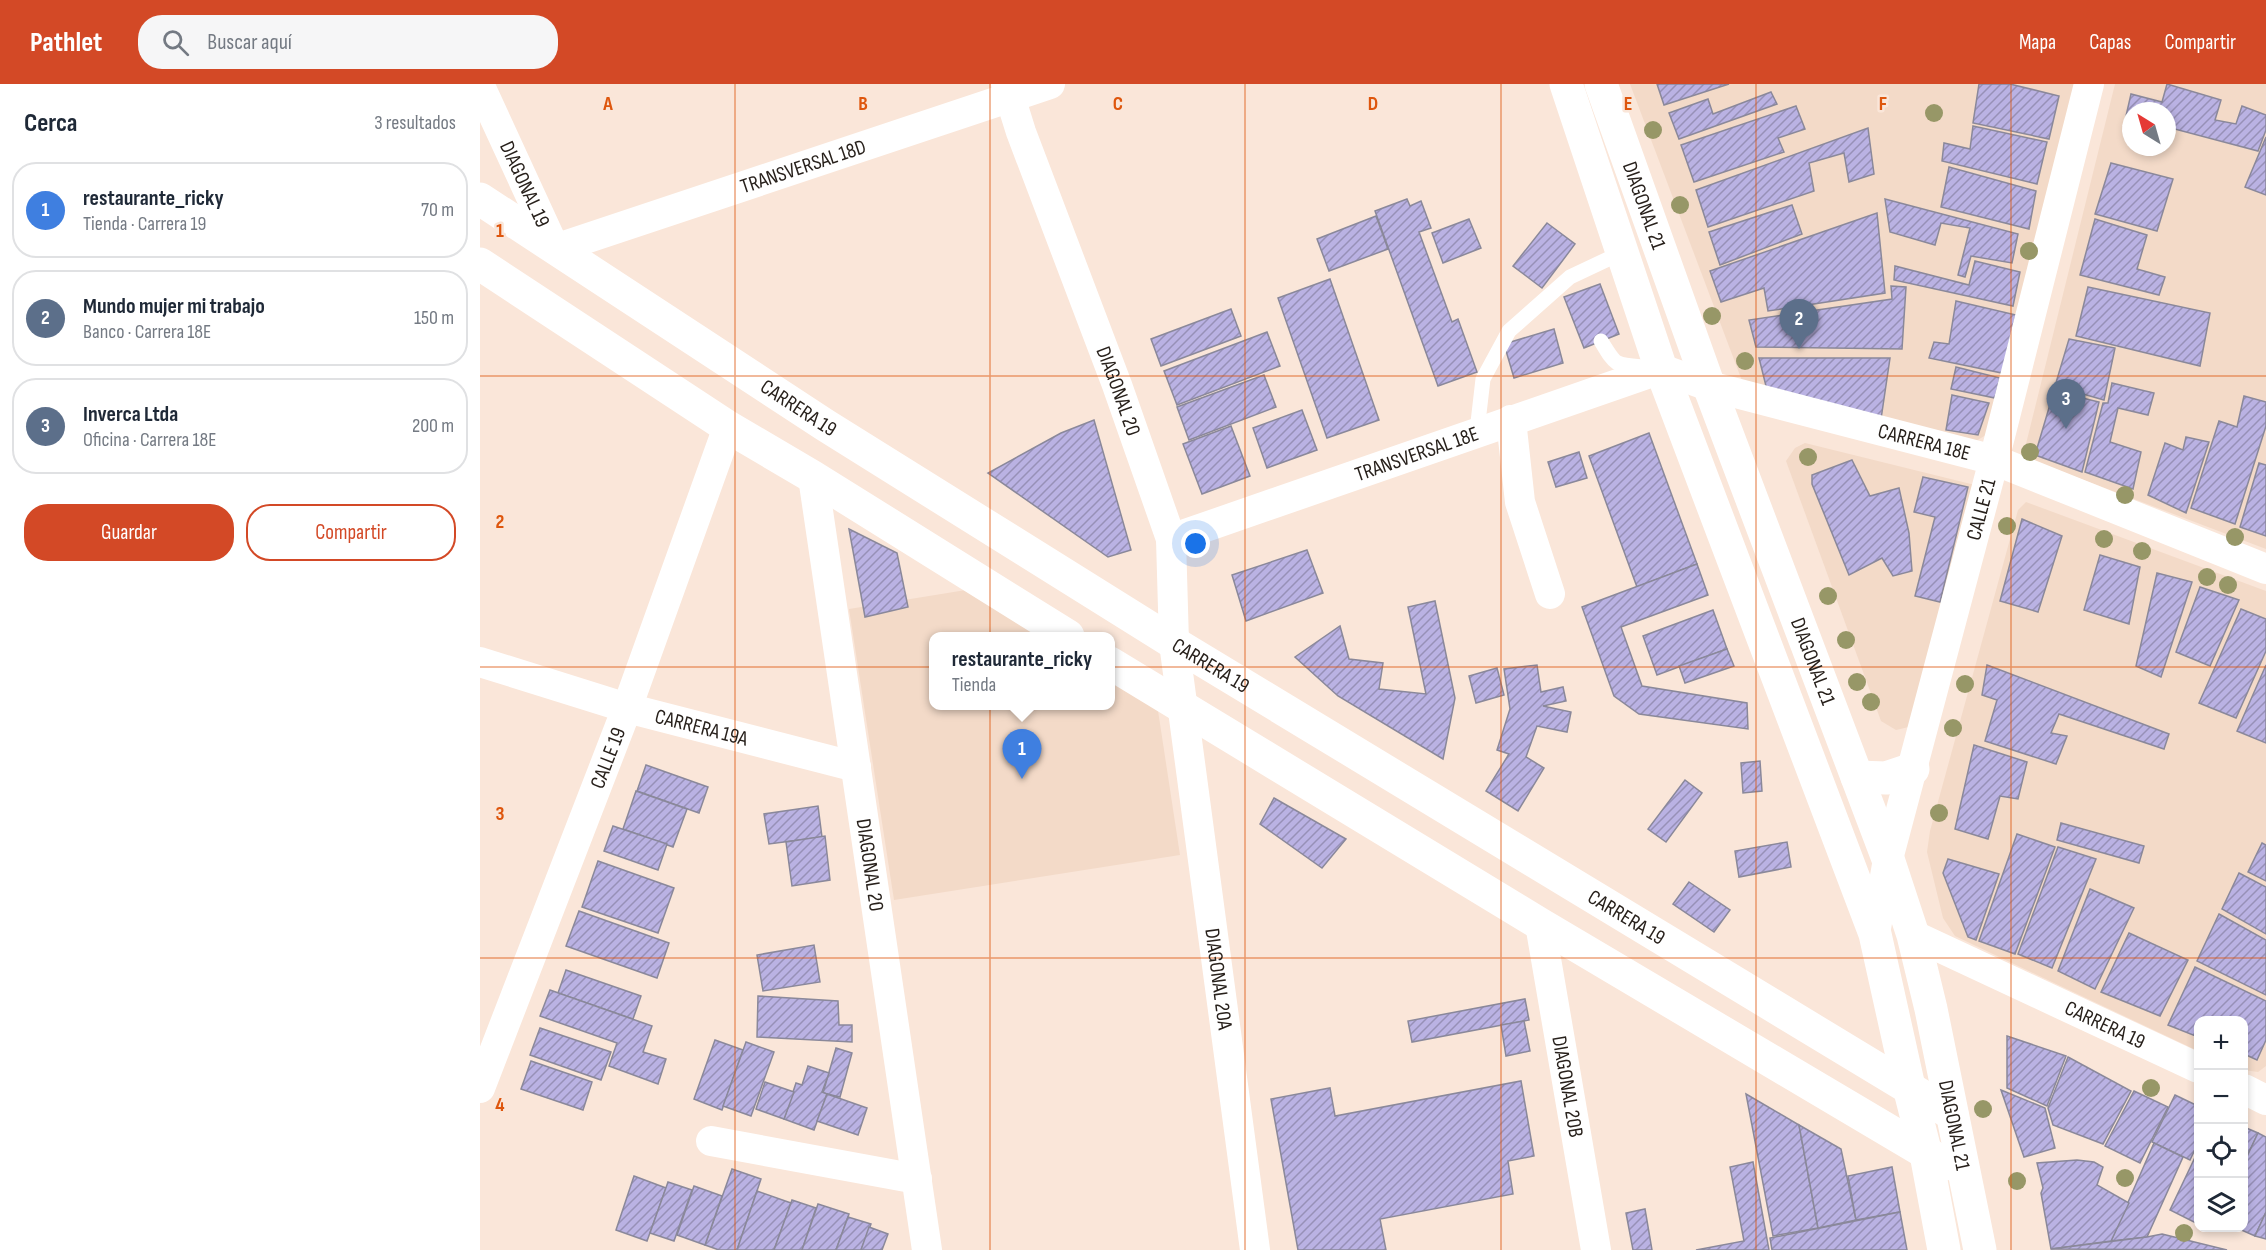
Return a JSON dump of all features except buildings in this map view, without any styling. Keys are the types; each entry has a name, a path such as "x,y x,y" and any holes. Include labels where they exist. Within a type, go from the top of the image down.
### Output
{"main road":[{"name":"DIAGONAL 21","path":"1566,84 1661,369 1875,934 1926,1154 1944,1250"},
{"name":"DIAGONAL 21","path":"1601,84 1709,386 1888,859 1913,935 1931,1009 1980,1250"},
{"name":"CARRERA 19","path":"480,199 825,425 1174,643 1952,1114"},
{"path":"480,264 728,426 1062,632"},
{"path":"1115,666 1540,924 1966,1176"},
{"path":"1857,777 1886,778 1913,769"}],"street":[{"name":"TRANSVERSAL 18D","path":"555,249 1009,91 1050,84"},
{"name":"CALLE 21","path":"1875,934 1888,859 1994,460 2090,84"},
{"name":"DIAGONAL 19","path":"480,87 555,249"},
{"name":"DIAGONAL 20","path":"1009,91 1021,132 1117,385 1171,539 1174,643 1183,709"},
{"name":"CARRERA 18E","path":"1661,369 1709,386 1994,460 2266,569"},
{"name":"TRANSVERSAL 18E","path":"1171,539 1661,369"},
{"path":"1511,420 1520,502 1550,594"},
{"name":"CALLE 19","path":"480,1088 627,708 728,426"},
{"name":"DIAGONAL 20","path":"813,477 927,1250"},
{"name":"CARRERA 19A","path":"480,663 627,708 856,767"},
{"name":"DIAGONAL 20A","path":"1183,709 1255,1250"},
{"name":"DIAGONAL 20B","path":"1540,924 1596,1250"},
{"name":"CARRERA 19","path":"1913,935 2194,1066"},
{"path":"711,1141 917,1179"}],"lane":[{"path":"1477,431 1483,379 1509,331 1570,277 1623,252"},
{"path":"1570,277 1577,292"},
{"path":"1601,341 1613,362 1621,365 1661,369"}],"shaded area":[{"path":"1630,84 2075,84 1986,435 1976,441 1744,386"},
{"path":"2115,84 2266,84 2266,549 2031,460 2024,452"},
{"path":"1805,443 1979,486 1917,725 1896,730 1881,721 1786,461 1795,448"},
{"path":"2026,502 2266,591 2266,1066 2258,1072 2248,1071 2248,1016 2194,1016 2194,1049 1955,936 1943,918 1927,852 1930,831 2018,510"},
{"path":"972,589 1045,632 929,632 929,710 1115,710 1115,674 1157,704 1180,855 894,900 849,609"}],"place":[{"name":"Mundo mujer mi trabajo","path":"1799,349"},
{"name":"Inverca Ltda","path":"2066,429"},
{"name":"restaurante_ricky","path":"1022,779"}]}
